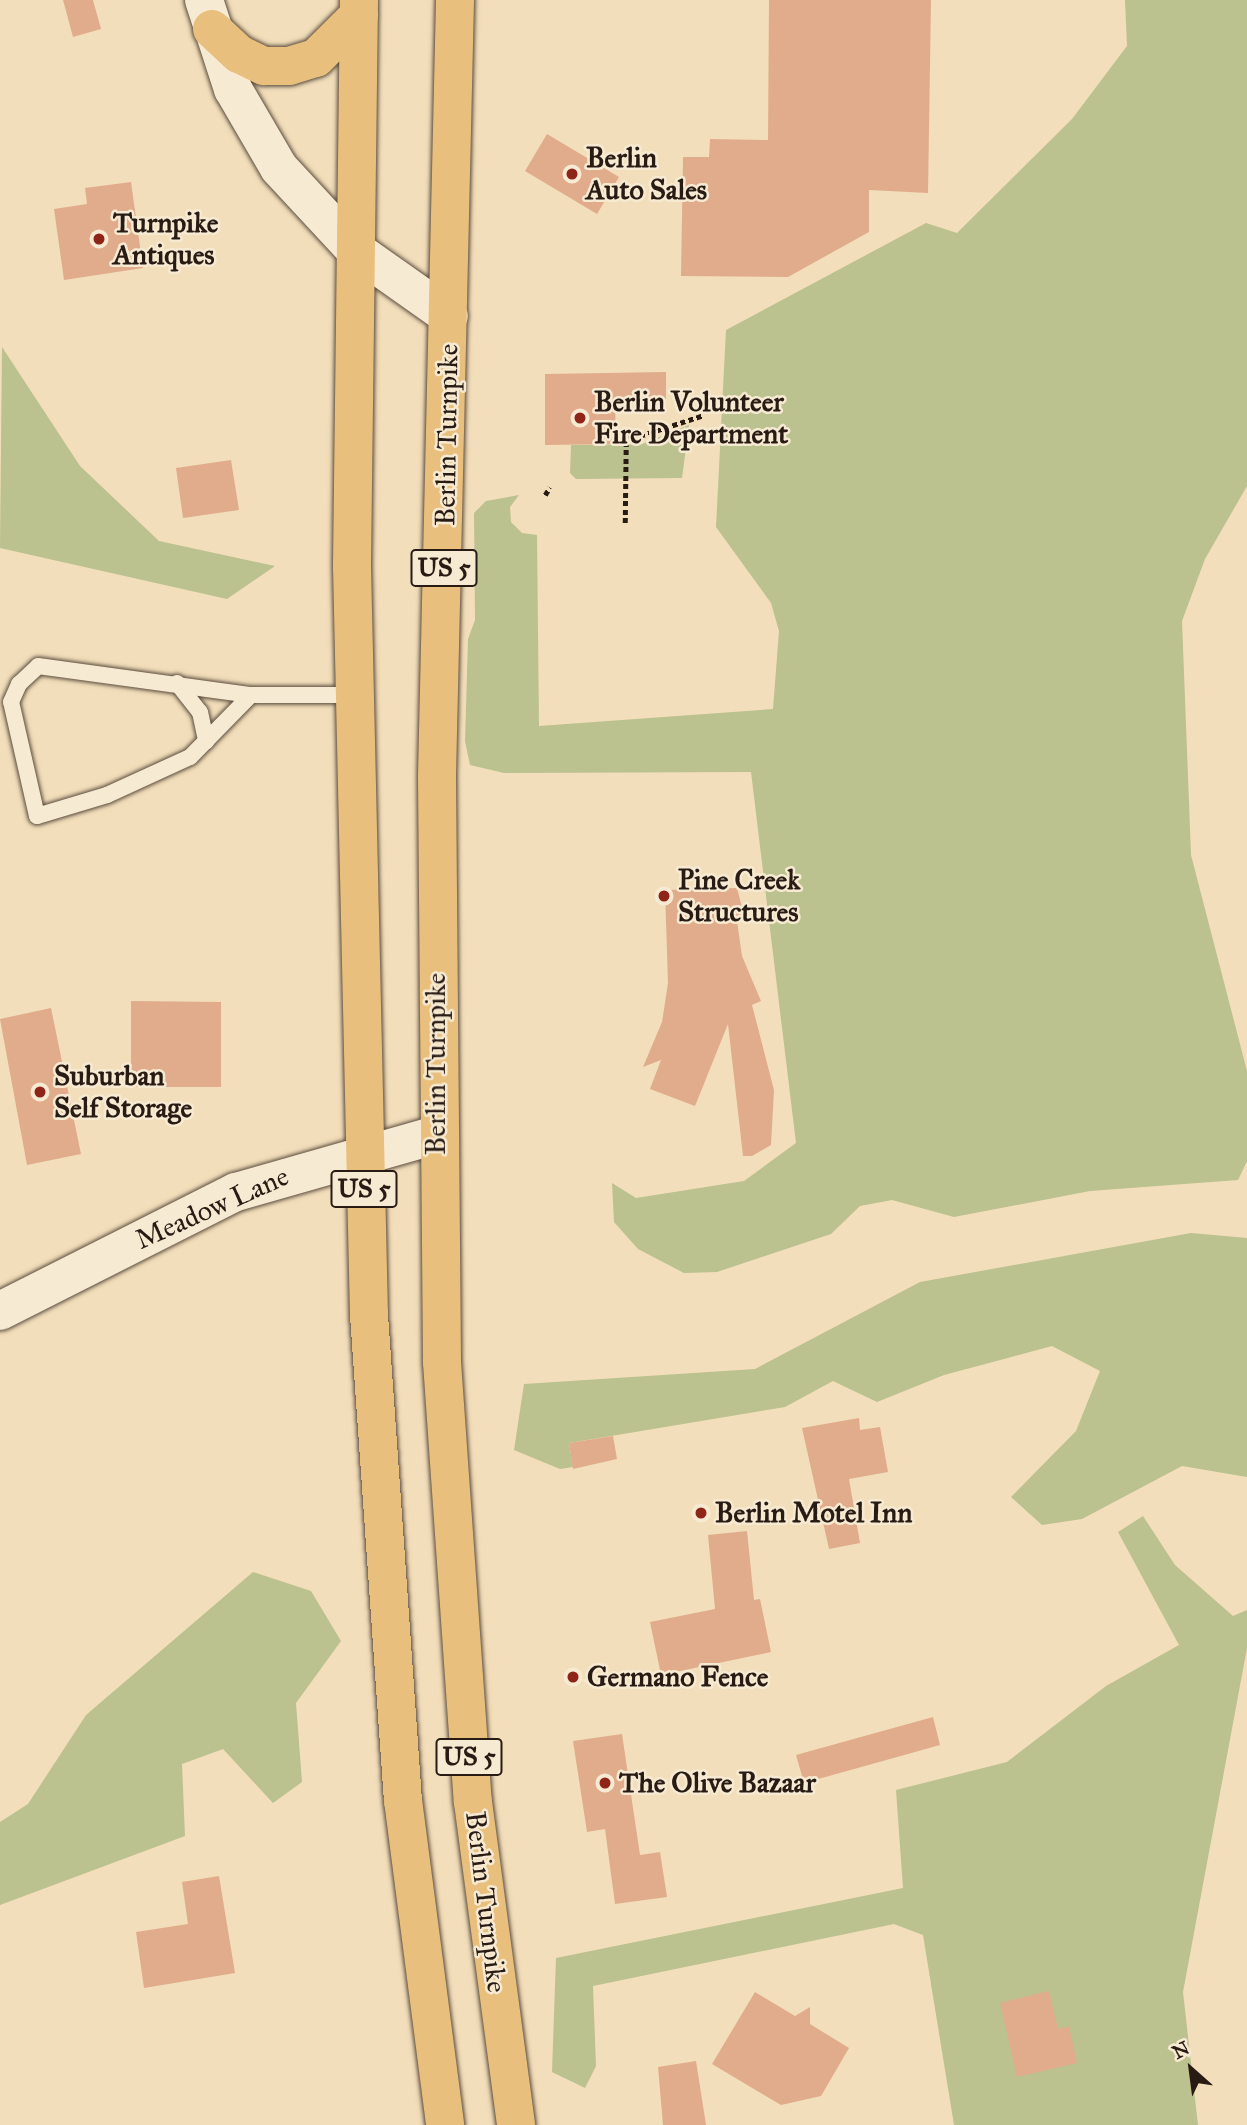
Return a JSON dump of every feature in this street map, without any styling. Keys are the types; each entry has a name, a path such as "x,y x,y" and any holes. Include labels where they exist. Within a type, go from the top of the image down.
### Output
{"highway":[{"name":"Berlin Turnpike","path":"455,0 436,1135 457,1637 516,2125"},
{"path":"208,14 251,60 289,66 316,58 359,8"},
{"name":"US 5","path":"359,8 353,695 363,1152 388,1635 445,2125"}],"street":[{"path":"208,14 233,89 279,168 355,249 449,316"},
{"name":"Meadow Lane","path":"0,1311 236,1192 363,1152 436,1135"}],"lane":[{"path":"251,695 206,741 166,770 37,816 11,702 19,684 38,666 67,665 251,695 353,695"},
{"path":"177,683 200,712 206,741"}],"path":[{"path":"616,435 626,436 704,415"},
{"path":"625,523 626,436"},
{"path":"545,495 551,486"}],"green space":[{"path":"1125,0 1247,0 1247,486 1205,559 1182,621 1191,855 1247,1071 1247,1161 1238,1180 1090,1191 954,1217 892,1200 860,1206 831,1234 717,1272 684,1273 638,1249 614,1222 612,1183 636,1198 744,1181 796,1143 751,772 504,773 470,765 465,741 468,639 475,620 474,513 486,501 519,495 510,507 511,522 522,533 537,535 539,726 773,709 779,631 771,603 716,527 726,330 926,223 957,233 1072,119 1127,46"},
{"path":"2,347 80,466 159,541 275,566 227,599 0,548"},
{"path":"689,425 682,478 576,479 570,473 571,445 642,444"},
{"path":"1191,1233 1247,1238 1247,1477 1182,1466 1082,1519 1042,1525 1011,1497 1076,1431 1100,1371 1052,1346 944,1375 877,1402 833,1381 785,1407 569,1443 573,1467 560,1469 514,1450 524,1384 755,1369 920,1282"},
{"path":"1143,1516 1175,1565 1233,1616 1247,1610 1247,1648 1183,1992 1198,2125 954,2125 923,1935 894,1924 593,1986 596,2066 585,2088 552,2072 556,1958 903,1888 896,1790 1007,1762 1106,1686 1179,1645 1118,1532"},
{"path":"253,1572 311,1591 341,1641 296,1703 302,1782 273,1803 223,1749 182,1764 185,1836 0,1905 0,1822 28,1804 86,1715"}],"building":[{"path":"63,0 93,0 101,29 73,37"},
{"path":"769,0 931,0 928,193 869,190 869,232 788,277 681,276 683,157 709,157 710,139 768,140"},
{"name":"Berlin Auto Sales","path":"547,134 619,177 597,214 525,171"},
{"name":"Turnpike Antiques","path":"131,182 143,268 64,280 54,209 87,204 85,188"},
{"name":"Berlin Volunteer Fire Department","path":"666,372 666,399 615,400 616,444 545,445 545,374"},
{"path":"231,460 239,510 183,518 176,468"},
{"path":"737,888 745,919 737,921 742,956 761,1001 752,1005 774,1090 771,1145 752,1156 743,1156 728,1024 695,1106 650,1089 661,1060 643,1067 662,1022 668,983 665,890"},
{"path":"131,1001 221,1002 221,1087 131,1087"},
{"name":"Suburban Self Storage","path":"51,1008 81,1154 27,1165 0,1019"},
{"path":"859,1418 860,1430 880,1427 888,1472 849,1479 860,1543 829,1549 802,1428"},
{"path":"613,1436 617,1459 573,1469 569,1443"},
{"path":"747,1531 754,1600 760,1599 771,1652 661,1675 650,1622 715,1609 708,1535"},
{"path":"933,1717 940,1745 804,1783 796,1755"},
{"path":"622,1734 640,1855 660,1852 667,1897 615,1904 605,1829 587,1832 573,1741"},
{"path":"219,1876 235,1973 144,1988 136,1932 188,1924 182,1882"},
{"path":"1049,1991 1058,2029 1069,2026 1077,2063 1017,2077 1000,2003"},
{"path":"755,1992 795,2016 810,2007 810,2024 849,2048 821,2096 781,2105 712,2064"},
{"path":"696,2061 706,2125 663,2125 658,2067"}],"place":[{"name":"Berlin Auto Sales","path":"572,174"},
{"name":"Turnpike Antiques","path":"99,239"},
{"name":"Berlin Volunteer Fire Department","path":"580,418"},
{"name":"Pine Creek Structures","path":"664,896"},
{"name":"Suburban Self Storage","path":"40,1092"},
{"name":"Berlin Motel Inn","path":"701,1513"},
{"name":"Germano Fence","path":"573,1677"},
{"name":"The Olive Bazaar","path":"605,1783"}]}
